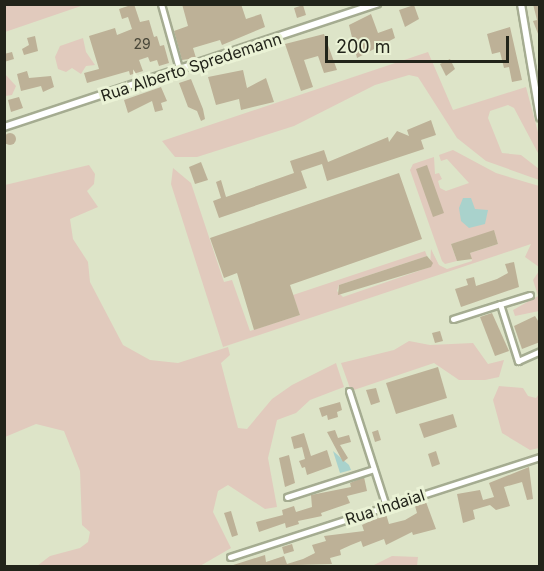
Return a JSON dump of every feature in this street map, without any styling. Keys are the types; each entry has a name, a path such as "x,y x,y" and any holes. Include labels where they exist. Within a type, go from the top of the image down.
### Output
{"street":[{"path":"161,4 180,72"},
{"name":"Rua Alberto Spredemann","path":"4,127 180,72 378,4"},
{"path":"521,4 540,117"},
{"path":"453,319 530,295"},
{"path":"500,304 518,361 540,351"},
{"path":"349,391 386,506"},
{"name":"Rua Indaial","path":"230,556 540,457"},
{"path":"287,497 374,469"}],"shaded area":[{"path":"5,4 84,4 84,5 5,32"},
{"path":"83,38 86,52 95,65 86,66 81,74 72,68 66,72 58,69 55,57 60,46"},
{"path":"428,52 453,110 526,87 539,136 539,155 514,108 508,105 490,111 488,118 502,153 521,155 539,169 539,180 486,161 457,138 418,77 409,75 375,85 294,126 197,157 175,157 162,141"},
{"path":"5,74 16,86 12,95 5,96"},
{"path":"453,150 496,173 539,186 539,267 525,257 531,244 223,347 171,184 173,168 191,183 224,282 232,280 250,331 300,315 293,295 425,251 427,256 339,285 337,291 343,297 430,267 431,249 439,265 447,269 472,261 470,253 498,244 494,231 451,244 457,261 445,264 442,261 410,170 413,164 434,157 435,174 439,173 442,179 438,181 440,188 446,191 469,183 447,159 441,161 439,155"},
{"path":"89,165 95,174 94,184 87,191 98,207 70,219 73,239 88,262 90,282 123,345 150,360 178,363 228,347 230,355 221,363 238,428 247,429 272,399 292,385 336,363 344,387 310,400 296,413 277,420 268,458 277,507 265,509 228,485 218,491 213,512 231,548 200,566 37,566 50,556 80,548 88,542 90,532 82,525 80,471 64,431 36,424 5,437 5,185"},
{"path":"539,271 539,311 515,316 513,310 538,296 533,280"},
{"path":"409,341 430,345 473,343 488,364 504,360 499,377 485,380 459,380 434,363 351,391 341,363 394,350"},
{"path":"499,386 523,388 528,396 536,398 539,394 539,448 530,450 502,433 493,400"},
{"path":"392,556 418,557 417,566 372,566"}],"water":[{"path":"463,198 471,198 475,209 488,210 485,224 469,228 461,221 459,208"},
{"path":"333,451 349,465 351,470 340,473"}],"building":[{"path":"134,4 140,22 149,20 154,37 157,36 160,46 164,45 169,63 159,66 157,60 150,62 148,57 139,60 143,71 130,75 129,71 87,83 84,73 99,69 89,36 115,28 117,35 132,29 128,17 122,19 119,9"},
{"path":"182,4 241,4 246,19 261,14 265,27 222,45 220,40 193,48 196,58 182,60 174,31 188,26"},
{"path":"533,4 540,4 540,39 533,21 537,20"},
{"path":"303,5 306,15 297,18 294,8"},
{"path":"414,5 419,19 405,27 399,10"},
{"path":"371,14 378,33 392,28 395,38 357,58 349,25"},
{"path":"510,27 522,80 512,82 509,67 504,68 500,52 492,54 487,34"},
{"path":"324,34 337,70 324,73 318,56 304,60 313,87 301,91 285,44"},
{"path":"35,36 38,51 24,55 22,49 29,45 27,38"},
{"path":"12,52 14,59 4,62 4,54"},
{"path":"450,59 455,69 446,76 440,64"},
{"path":"243,70 247,88 266,78 274,102 241,110 239,99 216,105 208,77"},
{"path":"27,71 29,78 51,76 54,87 43,92 41,86 21,91 17,74"},
{"path":"191,79 203,109 205,119 201,121 197,111 188,107 179,83"},
{"path":"161,87 167,101 161,103 163,110 155,112 152,101 128,113 124,100"},
{"path":"19,97 23,108 11,112 8,100"},
{"path":"431,120 436,135 421,140 424,149 327,181 322,164 301,171 307,188 219,218 213,201 221,198 216,182 221,180 226,197 294,173 290,161 324,150 328,162 388,137 389,142 397,131 409,136 407,130"},
{"path":"12,133 16,139 12,145 8,145 4,137"},
{"path":"201,162 208,180 195,184 189,167"},
{"path":"427,165 444,213 433,217 416,169"},
{"path":"399,173 422,239 290,285 300,315 254,330 237,273 224,278 210,238"},
{"path":"494,230 498,244 470,253 472,259 457,261 451,244"},
{"path":"427,256 433,263 431,267 338,295 339,285"},
{"path":"514,262 519,287 461,307 455,289 468,285 466,279 474,277 476,286 497,279 508,273 505,264"},
{"path":"492,313 509,351 495,356 480,317"},
{"path":"535,316 540,324 540,342 522,349 514,326"},
{"path":"440,331 443,341 435,343 432,333"},
{"path":"438,367 447,398 396,414 386,383"},
{"path":"376,388 380,402 371,405 366,390"},
{"path":"340,402 342,410 337,412 338,417 328,420 327,415 322,417 319,408"},
{"path":"453,414 457,427 424,438 419,424"},
{"path":"335,430 338,438 349,435 351,442 340,445 348,458 343,462 327,432"},
{"path":"378,430 381,440 375,442 372,432"},
{"path":"304,433 311,456 327,450 332,466 307,475 305,467 302,468 299,461 305,459 302,447 294,449 291,437"},
{"path":"436,451 440,464 432,467 428,454"},
{"path":"289,455 295,483 285,487 279,458"},
{"path":"529,467 533,499 527,500 522,482 504,487 510,506 496,510 490,505 473,510 475,519 463,523 457,494 480,490 483,500 494,497 489,483"},
{"path":"364,477 367,491 347,496 350,503 321,513 322,516 298,521 299,524 286,528 285,523 259,532 256,522 283,515 282,510 294,506 296,512 312,507 311,495 351,487 350,483"},
{"path":"426,502 436,529 413,535 412,532 386,545 384,539 363,547 361,541 340,550 341,555 330,558 332,564 227,567 265,555 266,562 284,556 287,564 303,559 315,553 312,545 326,541 324,536 364,531 362,525 386,514 389,524 405,520 417,513 415,506"},
{"path":"231,511 238,535 232,537 224,513"},
{"path":"292,544 294,551 284,554 282,547"}]}
